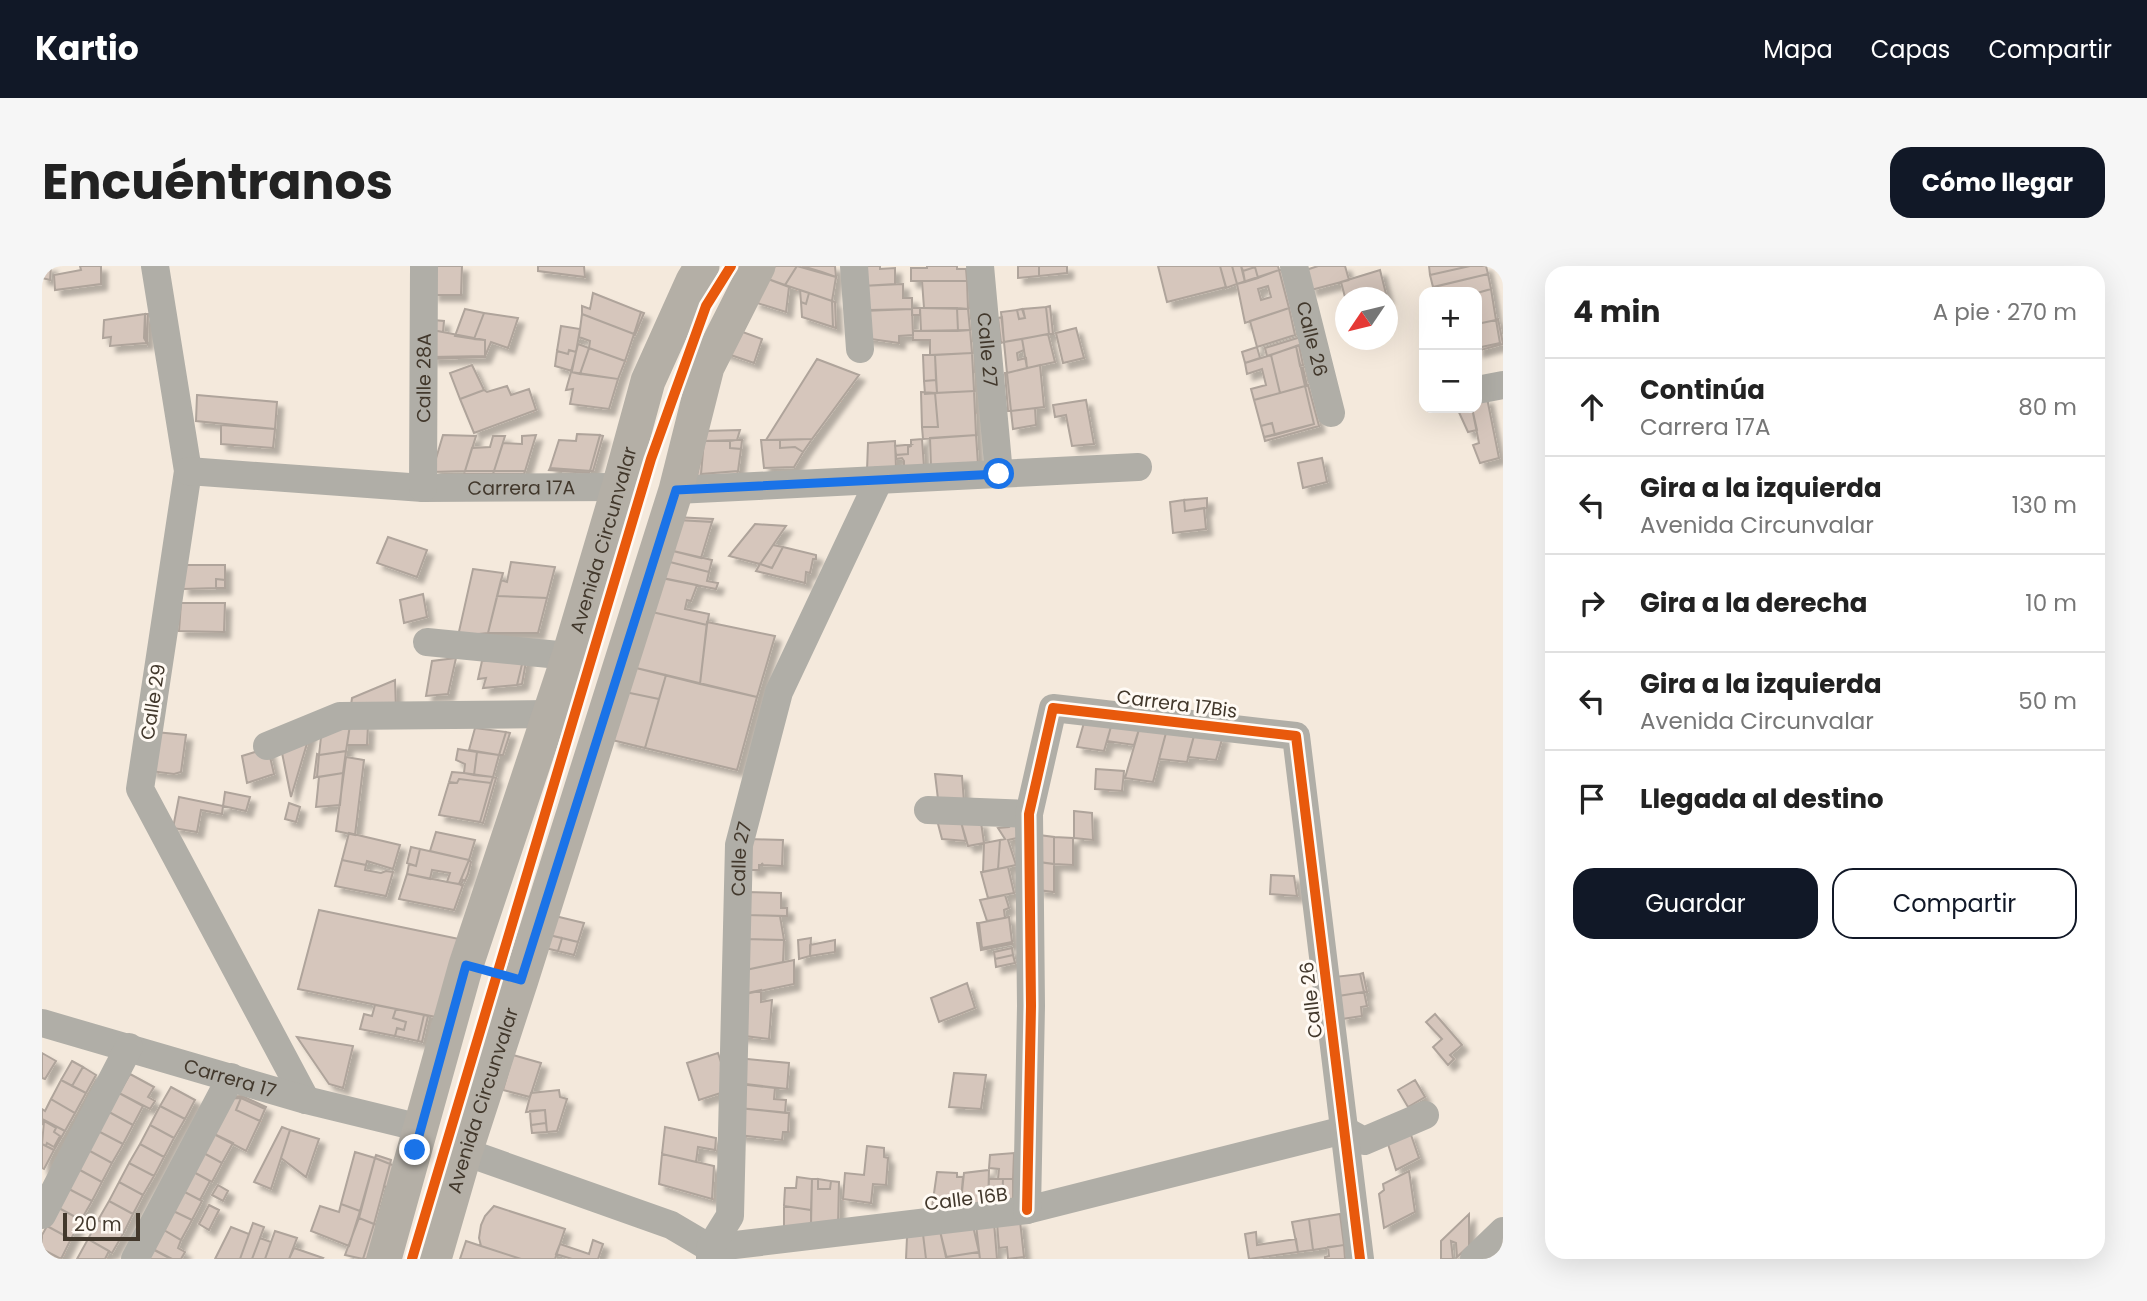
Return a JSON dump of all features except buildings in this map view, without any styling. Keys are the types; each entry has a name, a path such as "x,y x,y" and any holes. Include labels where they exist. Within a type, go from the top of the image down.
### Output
{"main road":[{"name":"Avenida Circunvalar","path":"384,1259 466,965 569,656 648,381 702,266"},
{"name":"Avenida Circunvalar","path":"434,1259 465,1152 676,490 707,367 758,266"},
{"path":"466,965 521,980"}],"street":[{"name":"Calle 29","path":"155,266 188,471 140,789 306,1100"},
{"name":"Calle 28A","path":"424,266 424,488"},
{"path":"855,266 860,349"},
{"name":"Calle 27","path":"980,266 999,474"},
{"name":"Calle 26","path":"1294,266 1331,414"},
{"path":"1482,389 1503,385"},
{"path":"676,490 1138,467"},
{"name":"Carrera 17A","path":"188,471 424,488 619,487"},
{"name":"Calle 27","path":"710,1254 730,1216 739,845 779,692 879,480"},
{"path":"427,642 569,656"},
{"name":"Carrera 17Bis","path":"1029,814 1053,708 1296,736"},
{"path":"267,746 340,716 550,714"},
{"name":"Calle 26","path":"1296,736 1360,1259"},
{"path":"928,810 1029,814 1031,1006 1027,1210"},
{"name":"Carrera 17","path":"42,1023 306,1100 421,1128"},
{"path":"42,1215 128,1047"},
{"path":"135,1259 231,1077"},
{"name":"Calle 16B","path":"710,1254 1027,1210 1344,1130 1364,1141 1426,1115"},
{"path":"465,1152 671,1225 710,1254"},
{"path":"1474,1259 1503,1231"}],"cycle path":[{"path":"412,1259 651,459 706,306 731,266"},
{"path":"1027,1210 1031,1006 1029,814 1053,708 1296,736 1360,1259"}],"route":[{"path":"415,1150 466,965 521,980 676,490 999,474"}]}
